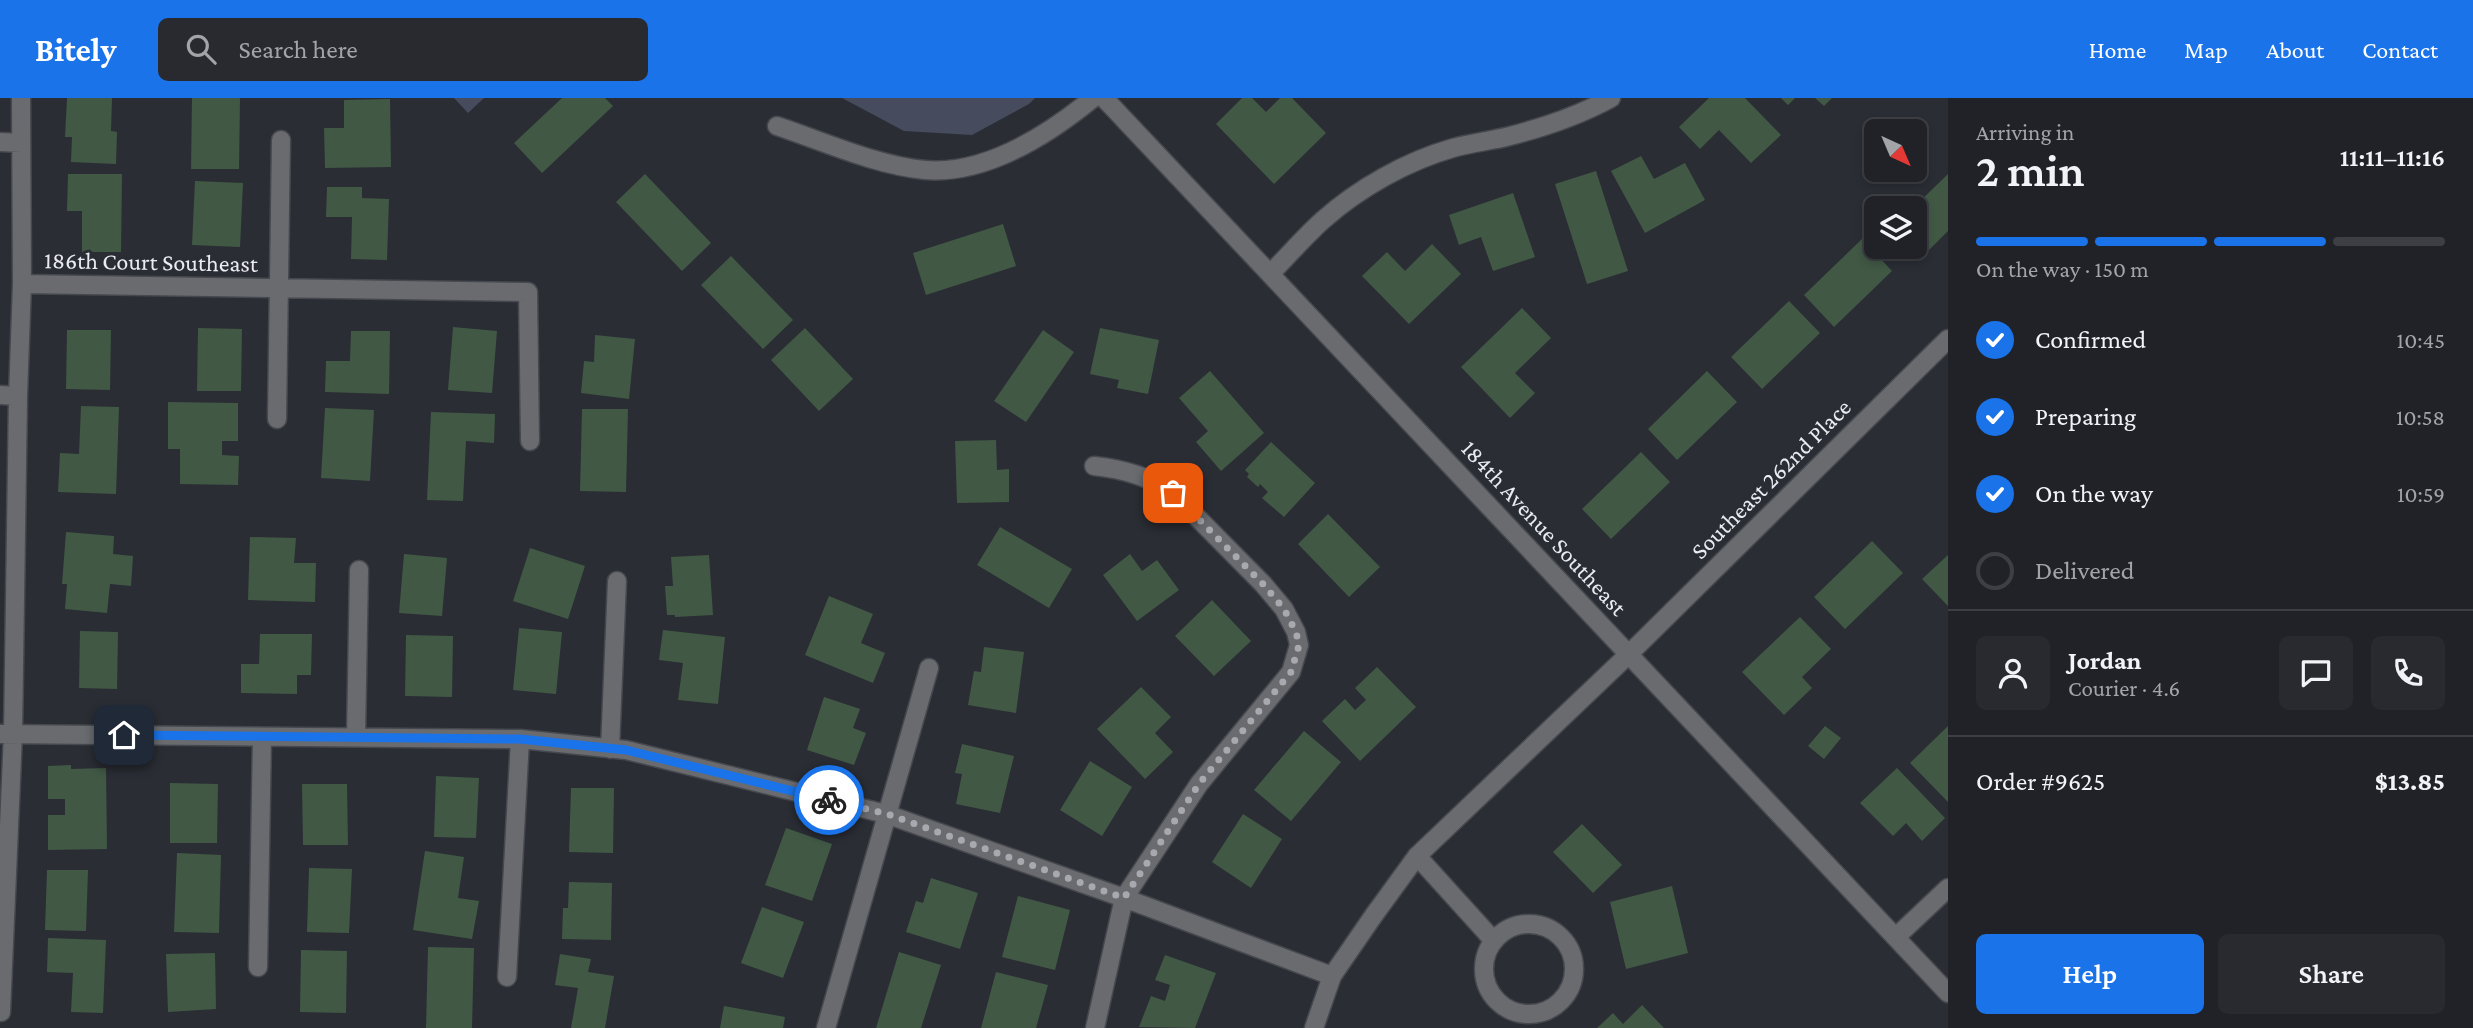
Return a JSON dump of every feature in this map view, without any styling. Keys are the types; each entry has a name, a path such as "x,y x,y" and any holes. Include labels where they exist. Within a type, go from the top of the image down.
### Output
{"street":[{"path":"1,1012 7,734 9,396 22,285 21,98"},
{"path":"777,126 881,161 927,170 964,167 1010,152 1063,123 1093,98"},
{"name":"184th Avenue Southeast","path":"1104,98 1948,993"},
{"path":"1270,274 1324,219 1368,187 1412,162 1454,147 1506,137 1586,112 1611,98"},
{"name":"186th Court Southeast","path":"277,419 281,140"},
{"path":"0,142 21,143"},
{"name":"186th Court Southeast","path":"22,285 528,292 530,441"},
{"name":"Southeast 262nd Place","path":"1314,1028 1332,976 1417,856 1629,654 1948,339"},
{"path":"1094,466 1122,469 1145,477 1173,493 1263,584 1284,609 1296,632 1299,645 1291,672 1199,784 1124,898 1095,1028"},
{"path":"356,736 359,570"},
{"path":"610,749 617,581"},
{"path":"826,1028 929,668"},
{"path":"7,734 520,739 626,750 887,814 1124,898 1332,976"},
{"path":"258,967 262,737"},
{"path":"507,977 520,739"},
{"path":"1417,856 1494,940"},
{"path":"1896,937 1948,888"},
{"path":"1534,924 1548,928 1560,936 1569,947 1574,961 1568,990 1559,1002 1547,1010 1532,1014 1518,1013 1493,996 1486,983 1484,969 1494,940 1519,925 1534,924"}],"shaded area":[{"path":"454,98 484,98 468,113"},
{"path":"842,98 1035,98 1029,104 972,135 904,131"}],"building":[{"path":"67,98 112,98 111,131 117,132 116,164 71,162 72,137 65,137"},
{"path":"192,98 240,98 239,169 191,169"},
{"path":"562,98 605,98 613,106 542,173 514,143"},
{"path":"1242,98 1252,98 1266,112 1280,98 1292,98 1326,133 1274,184 1216,124"},
{"path":"1709,98 1745,98 1781,135 1751,163 1719,130 1700,149 1679,127"},
{"path":"1781,98 1795,98 1788,105"},
{"path":"1815,98 1832,98 1824,106"},
{"path":"390,99 391,167 325,168 324,128 344,128 344,100"},
{"path":"1641,156 1654,179 1685,163 1705,200 1645,233 1611,171"},
{"path":"1596,171 1628,271 1587,284 1555,184"},
{"path":"68,174 122,174 121,252 82,252 82,211 67,211"},
{"path":"645,174 711,243 682,271 616,202"},
{"path":"1948,174 1948,231 1927,252 1927,196"},
{"path":"195,181 243,183 240,247 192,245"},
{"path":"327,187 362,187 362,198 389,199 387,260 351,259 352,217 326,217"},
{"path":"1513,193 1535,257 1493,271 1481,237 1459,245 1449,215"},
{"path":"1003,224 1016,266 926,295 913,253"},
{"path":"1862,239 1864,259 1881,259 1892,271 1834,327 1804,295"},
{"path":"1432,244 1461,274 1409,324 1362,276 1387,252 1405,271"},
{"path":"731,256 793,320 763,349 701,285"},
{"path":"1789,301 1820,333 1762,389 1731,357"},
{"path":"1522,308 1551,338 1515,373 1535,393 1510,418 1461,367"},
{"path":"453,327 497,331 492,393 448,390"},
{"path":"198,328 242,329 241,391 197,391"},
{"path":"805,328 853,379 819,411 771,360"},
{"path":"1100,328 1159,340 1148,394 1117,388 1119,380 1090,374"},
{"path":"67,330 111,330 110,390 66,389"},
{"path":"1043,330 1074,352 1026,422 994,401"},
{"path":"351,331 390,331 389,394 325,392 326,361 350,361"},
{"path":"595,335 635,339 629,399 581,393 584,361 594,362"},
{"path":"1210,371 1264,433 1221,471 1196,442 1208,431 1179,398"},
{"path":"1707,371 1737,402 1677,460 1648,429"},
{"path":"168,402 238,403 238,441 222,441 222,455 239,456 238,485 180,484 180,449 168,449"},
{"path":"81,406 119,407 116,494 58,492 60,453 79,454"},
{"path":"325,408 374,410 370,481 321,478"},
{"path":"582,409 628,409 626,492 580,491"},
{"path":"431,412 495,414 494,443 466,441 463,501 427,500"},
{"path":"996,440 997,470 1009,469 1009,502 957,503 955,441"},
{"path":"1271,442 1315,483 1284,517 1262,498 1268,492 1247,477 1249,474 1245,470"},
{"path":"1641,452 1670,482 1611,539 1582,509"},
{"path":"1328,514 1380,567 1349,597 1298,544"},
{"path":"1000,527 1072,569 1049,608 977,565"},
{"path":"66,532 114,536 113,554 133,556 131,586 110,584 107,613 65,609 67,584 62,584"},
{"path":"250,537 296,538 294,563 316,563 315,602 248,600"},
{"path":"1872,541 1903,573 1845,629 1814,597"},
{"path":"530,548 585,566 568,619 513,601"},
{"path":"404,554 447,558 442,616 399,613"},
{"path":"1130,554 1142,571 1157,560 1179,590 1137,621 1103,575"},
{"path":"709,555 713,615 667,615 665,586 673,586 671,557"},
{"path":"1948,555 1948,606 1922,579"},
{"path":"829,596 873,614 861,643 885,653 873,683 805,655"},
{"path":"1212,600 1251,641 1214,676 1175,636"},
{"path":"1800,617 1831,649 1802,677 1812,688 1784,715 1742,672"},
{"path":"519,628 562,632 556,694 513,690"},
{"path":"663,630 725,637 718,704 678,700 683,663 659,660"},
{"path":"80,631 118,632 117,689 79,688"},
{"path":"260,634 312,634 311,675 297,675 297,694 241,693 241,664 259,664"},
{"path":"406,635 453,636 452,697 405,696"},
{"path":"984,647 1024,652 1016,713 968,705 974,671 981,672"},
{"path":"1377,667 1416,707 1360,761 1322,721 1345,699 1355,710 1366,700 1355,688"},
{"path":"1141,687 1171,717 1155,733 1173,752 1145,779 1097,729"},
{"path":"824,697 860,709 853,728 866,733 854,765 807,750"},
{"path":"1825,726 1841,738 1824,759 1808,746"},
{"path":"1948,726 1948,802 1910,763"},
{"path":"1304,731 1341,762 1291,821 1254,790"},
{"path":"962,744 1014,756 1000,813 956,804 962,774 955,773"},
{"path":"1090,761 1132,787 1102,836 1060,810"},
{"path":"71,765 71,769 106,768 107,849 48,850 48,815 65,815 65,799 48,799 48,766"},
{"path":"1897,768 1945,818 1922,841 1906,823 1893,836 1860,803"},
{"path":"436,776 479,778 476,838 434,837"},
{"path":"170,783 218,784 217,843 170,843"},
{"path":"302,784 347,784 348,845 303,845"},
{"path":"571,788 614,788 613,853 569,852"},
{"path":"1243,814 1282,839 1251,888 1212,862"},
{"path":"1582,824 1622,865 1593,893 1553,852"},
{"path":"786,828 832,844 812,901 765,885"},
{"path":"425,851 464,857 458,898 479,901 472,939 413,930"},
{"path":"177,853 221,855 219,933 174,932"},
{"path":"309,868 352,869 349,933 307,932"},
{"path":"47,870 88,870 86,931 45,930"},
{"path":"931,878 978,893 960,949 906,932 916,901 923,903"},
{"path":"569,882 612,883 611,940 562,939 563,908 568,908"},
{"path":"1672,886 1688,953 1626,969 1610,902"},
{"path":"1018,896 1070,910 1055,970 1002,957"},
{"path":"762,907 804,922 783,978 741,963"},
{"path":"48,938 106,940 103,1013 71,1012 73,973 47,972"},
{"path":"428,947 474,948 472,1028 426,1028"},
{"path":"301,950 347,951 346,1013 300,1012"},
{"path":"899,952 941,965 921,1028 876,1028"},
{"path":"215,953 216,1009 168,1012 166,954"},
{"path":"560,954 591,959 588,972 614,976 605,1028 571,1028 578,988 555,985"},
{"path":"1165,955 1216,973 1195,1028 1139,1027 1151,996 1165,1001 1170,985 1155,980"},
{"path":"996,972 1048,985 1036,1028 981,1028"},
{"path":"1642,1005 1664,1028 1597,1028 1613,1013 1623,1024"},
{"path":"724,1006 785,1017 783,1028 720,1028"}],"way so far":[{"path":"829,800 887,814 1124,898 1199,784 1291,672 1299,645 1296,632 1284,609 1263,584 1173,493"}],"route":[{"path":"124,735 520,739 626,750 829,800"}]}
